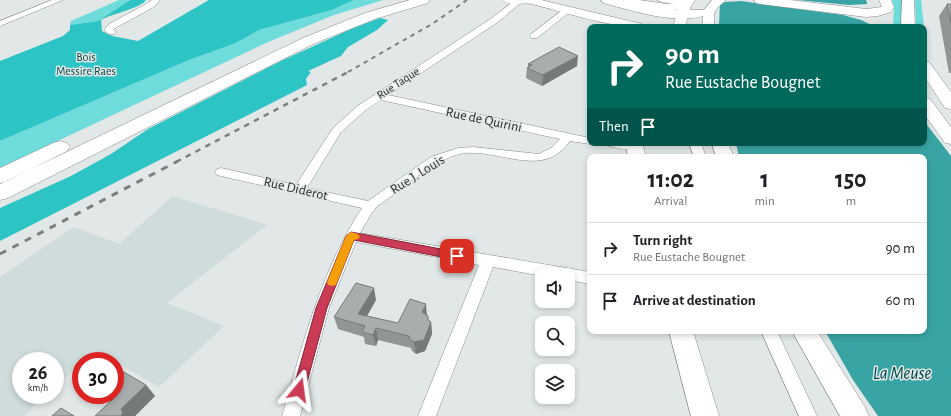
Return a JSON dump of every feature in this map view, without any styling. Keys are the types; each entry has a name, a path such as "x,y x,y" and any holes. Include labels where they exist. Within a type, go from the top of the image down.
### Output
{"highway":[{"path":"0,176 299,33 337,18 392,0"},
{"path":"0,194 308,41 370,16 424,0"},
{"path":"607,0 658,6 691,18"}],"main road":[{"path":"519,0 626,24"},
{"path":"628,0 651,6 665,7 680,5 684,0"},
{"path":"690,0 684,8 691,18"},
{"path":"691,18 694,0"},
{"path":"708,24 710,7 713,3 720,0"},
{"path":"760,0 841,9 861,17 874,17 887,9 888,7 884,0"},
{"path":"780,0 841,9 874,17"},
{"path":"908,0 908,24"},
{"path":"927,70 950,101"},
{"path":"927,106 951,139"},
{"path":"682,334 706,416"},
{"path":"806,334 855,416"}],"street":[{"path":"0,24 59,0"},
{"path":"112,32 108,30 112,26 151,5 156,0"},
{"name":"Rue Taque","path":"300,189 336,130 362,106 495,20 519,0"},
{"path":"658,6 680,0"},
{"path":"534,36 568,10"},
{"name":"Rue de Quirini","path":"378,96 587,140"},
{"name":"Rue J. Louis","path":"291,416 321,308 351,236 370,206 399,184 442,157 468,150 539,158 555,151 567,137"},
{"path":"625,146 635,148"},
{"name":"Rue Diderot","path":"222,172 370,206"},
{"path":"351,236 488,262 587,278"},
{"path":"428,416 488,262"},
{"path":"770,334 808,416"}],"shaded area":[{"path":"119,0 130,0 98,21 70,25 71,21"},
{"path":"354,0 383,0 334,15 268,42 0,168 0,141 189,60 236,43 259,30 332,10"},
{"path":"892,0 904,0 903,24 893,24"},
{"path":"915,0 921,0 924,24 916,24"},
{"path":"173,196 267,225 167,303 224,326 159,387 124,366 124,352 98,352 94,350 92,352 72,352 72,371 64,378 64,352 12,352 12,404 37,404 24,416 0,416 0,277 74,227 119,244"}],"green space":[{"name":"Bois Messire Raes","path":"130,0 146,0 138,6 101,20 102,31 112,36 138,41 209,0 354,0 332,10 259,30 236,43 189,60 0,141 0,61 63,36 70,30 70,25 98,21"},
{"path":"380,18 388,20 377,30 348,47 341,56 308,71 311,72 306,79 307,85 0,241 0,208 71,176 111,154 148,129 283,60 351,29"}],"water":[{"path":"720,0 866,0 873,24 719,24"},
{"name":"La Meuse","path":"927,125 951,156 951,416 878,416 853,380 827,334 927,334 927,154 738,154 737,146 927,146"}],"pier":[{"path":"719,0 798,0 849,5 868,4 875,24 870,24 843,15 741,1 725,2 718,5"}],"building":[{"path":"947,4 951,4 951,23"},
{"path":"559,47 578,56 543,75 527,68 532,65 528,64"},
{"path":"356,283 374,288 358,314 398,323 410,299 426,304 422,312 428,316 428,320 431,322 424,340 414,342 410,340 409,336 376,328 373,335 362,332 365,326 334,317"},
{"path":"124,372 146,385 121,409 123,413 121,416 95,416 108,404 124,404"},
{"path":"61,408 74,416 52,416"}],"railway":[{"path":"348,72 432,24 467,0"},
{"path":"176,162 350,71"},
{"path":"0,254 178,161"}],"slow traffic":[{"path":"332,282 351,236 355,237"}],"route":[{"path":"299,390 321,308 351,236 457,256"}]}
